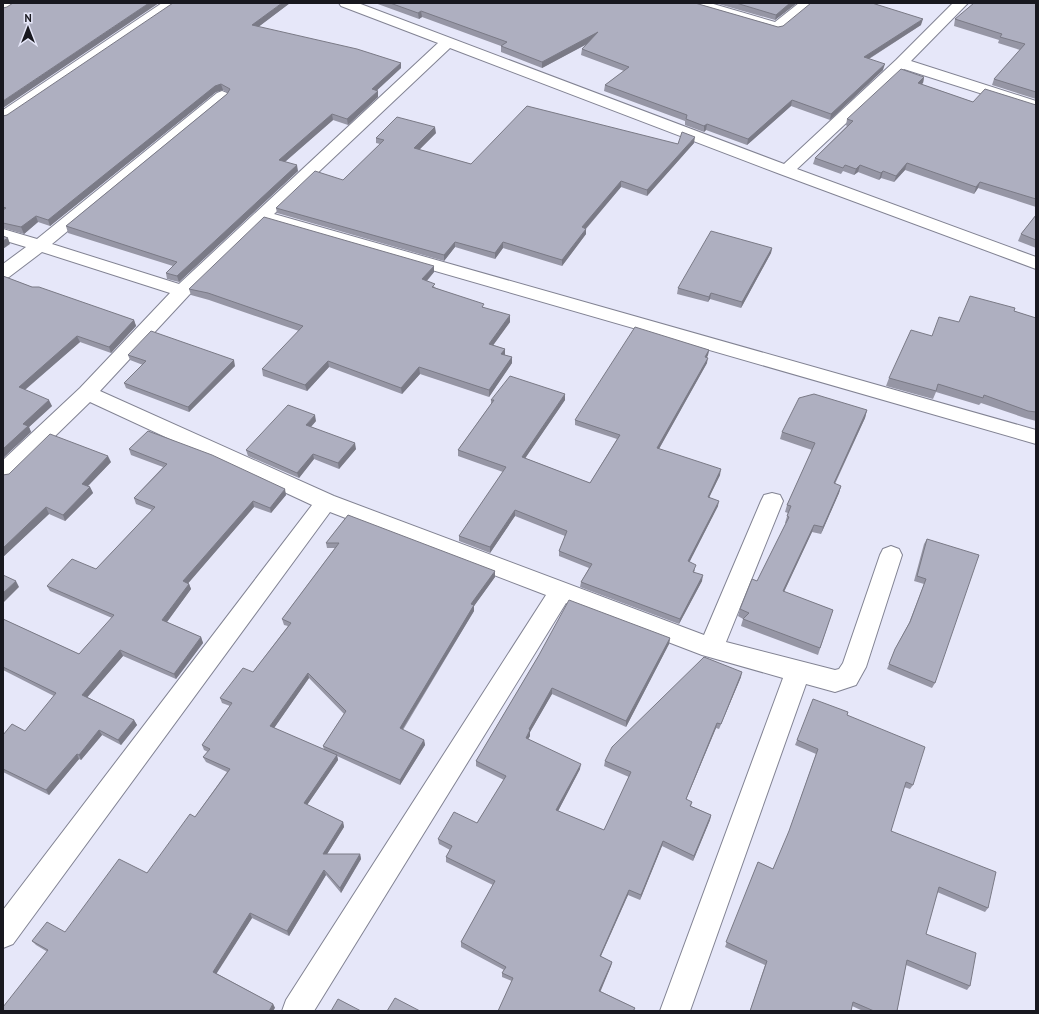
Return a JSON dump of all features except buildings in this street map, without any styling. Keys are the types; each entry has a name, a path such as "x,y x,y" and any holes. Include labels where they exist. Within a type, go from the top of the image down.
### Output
{"street":[{"path":"3,9 13,3"},
{"path":"3,116 171,3"},
{"path":"346,3 786,172 1036,264"},
{"path":"695,3 776,27 808,3"},
{"path":"786,172 901,63 961,3"},
{"path":"3,472 87,393 182,291 448,42"},
{"path":"901,63 1036,106"},
{"path":"3,274 222,96"},
{"path":"262,216 1036,437"},
{"path":"3,234 182,291"},
{"path":"87,393 326,502 710,648 798,672 835,680 847,678 854,666 891,555"},
{"path":"710,648 772,501"},
{"path":"3,934 326,502"},
{"path":"297,1011 561,591"},
{"path":"675,1011 798,672"}]}
